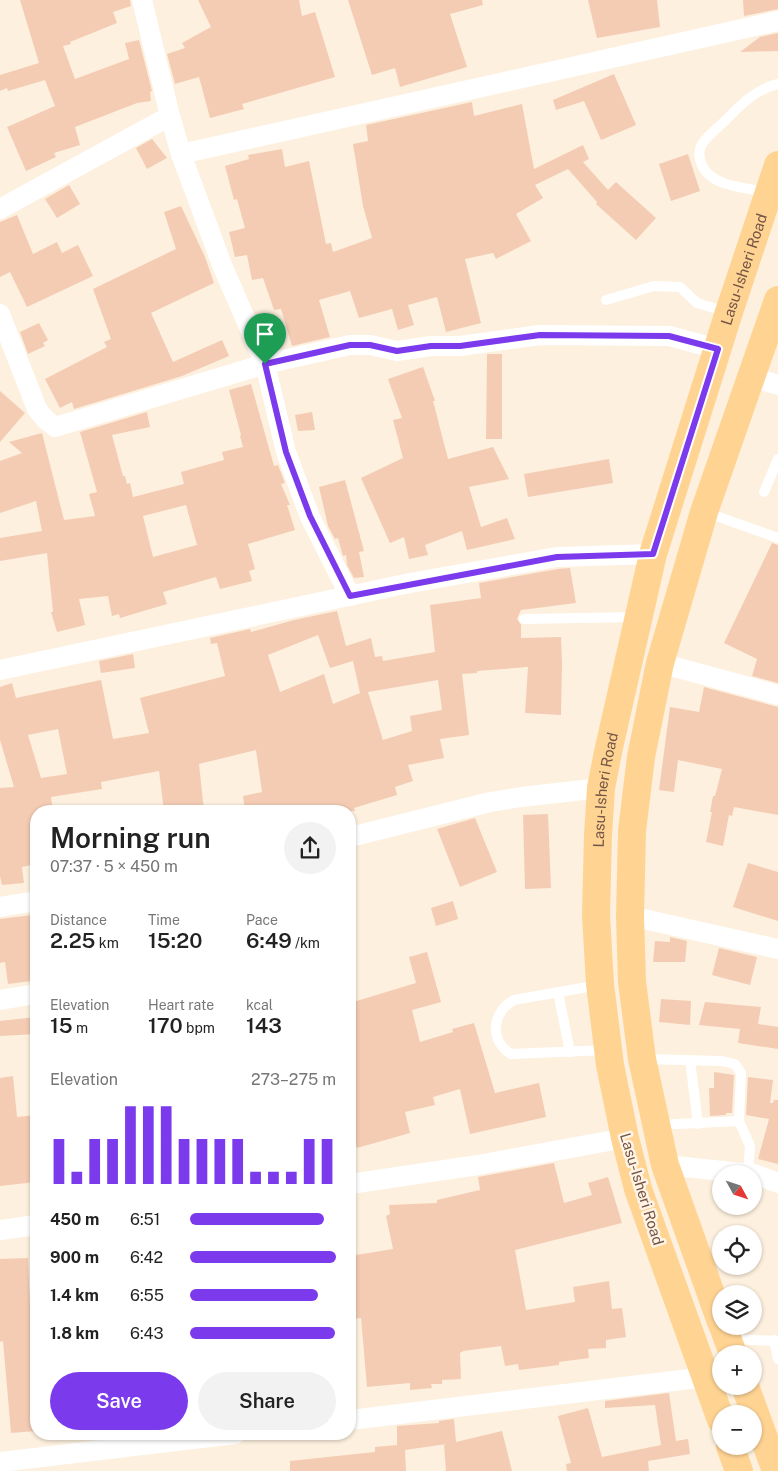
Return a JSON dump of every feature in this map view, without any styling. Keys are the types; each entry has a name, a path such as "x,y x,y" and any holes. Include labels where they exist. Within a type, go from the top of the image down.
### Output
{"main road":[{"name":"Lasu-Isheri Road","path":"716,1405 638,1189 624,1138 608,1050 600,984 596,916 598,834 601,788 653,554 729,312 778,165"},
{"name":"Lasu-Isheri Road","path":"712,1297 664,1165 642,1059 632,982 630,916 632,830 641,757 660,663 704,512 777,308"},
{"path":"750,1395 770,1433 776,1471"},
{"path":"733,1455 739,1471"}],"street":[{"path":"142,0 181,154 222,264 265,364 286,452 303,498 350,596"},
{"path":"181,154 778,21"},
{"path":"0,208 170,116"},
{"path":"0,314 37,408 45,419 55,427 265,364 350,345 370,345 397,351 431,346 460,346 540,335 669,336 718,349"},
{"path":"752,377 778,385"},
{"path":"0,670 350,596 557,557 653,554"},
{"path":"660,663 778,695"},
{"path":"356,836 490,802 601,788"},
{"path":"0,906 30,903"},
{"path":"630,916 778,949"},
{"path":"0,1000 30,995"},
{"path":"356,1183 478,1165 624,1138"},
{"path":"664,1165 712,1170"},
{"path":"762,1178 778,1183"},
{"path":"0,1230 30,1226"},
{"path":"356,1419 706,1377"},
{"path":"0,1462 185,1440"}],"lane":[{"path":"769,193 712,178 704,170 699,157 701,145 741,103 770,86 778,84"},
{"path":"606,300 654,286 680,287 697,303 729,312"},
{"path":"764,492 778,459"},
{"path":"704,512 778,538"},
{"path":"524,619 640,616"},
{"path":"600,984 514,1000 507,1004 498,1014 495,1022 499,1040 504,1050 511,1054 608,1050"},
{"path":"558,992 570,1052"},
{"path":"642,1059 722,1061 736,1064 741,1073 739,1121 750,1146 751,1165"},
{"path":"690,1060 698,1124"},
{"path":"656,1125 739,1121"},
{"path":"726,1335 776,1341 778,1359"}],"building":[{"path":"20,0 130,0 131,6 113,12 117,23 63,46 75,79 129,59 125,43 139,40 152,91 150,92 151,101 137,103 75,127 80,145 54,153 56,157 26,171 7,127 55,106 45,80 8,91 7,88 0,91 0,75 39,63"},
{"path":"198,0 299,0 302,16 315,12 335,77 242,104 244,109 210,118 199,77 175,84 167,54 185,48 182,43 211,27"},
{"path":"348,0 482,0 483,5 450,14 467,67 400,87 395,68 372,75"},
{"path":"588,0 657,0 660,27 597,38"},
{"path":"743,0 778,0 778,9 744,16"},
{"path":"778,33 778,51 740,52 760,37"},
{"path":"614,74 636,125 601,140 584,101 556,110 553,100"},
{"path":"472,102 474,116 522,104 534,169 583,145 589,159 583,162 608,190 616,182 656,218 636,240 596,204 597,202 568,169 535,185 543,198 516,214 531,241 496,259 493,253 465,259 481,323 446,332 437,297 408,305 414,325 398,330 392,309 359,318 350,291 319,300 330,337 292,346 281,309 274,310 263,278 252,280 247,255 235,257 229,232 245,228 237,199 234,200 225,166 249,159 248,155 282,149 285,167 309,161 326,244 331,243 333,252 372,238 363,206 353,144 368,141 366,125"},
{"path":"152,139 167,158 147,169 136,148"},
{"path":"688,154 700,191 671,201 659,164"},
{"path":"69,185 80,204 57,218 45,199"},
{"path":"181,206 205,257 214,283 151,313 173,362 222,340 229,356 182,376 74,409 72,402 60,408 45,379 107,347 104,342 111,339 93,289 176,249 164,212"},
{"path":"17,215 33,254 57,242 62,253 78,245 93,276 27,307 10,272 0,277 0,222"},
{"path":"39,323 48,340 43,343 45,346 28,354 20,332"},
{"path":"487,354 502,354 502,439 486,439"},
{"path":"423,367 435,401 433,401 448,459 493,447 509,479 469,487 481,527 507,518 515,539 467,550 462,531 425,545 428,555 409,559 404,537 390,543 361,478 403,458 393,420 402,418 388,379"},
{"path":"251,384 274,466 278,465 285,483 281,484 290,505 287,505 295,530 248,544 255,569 249,571 252,581 220,589 216,577 163,592 167,604 120,618 119,614 112,616 108,596 79,599 85,625 57,632 51,612 53,612 47,553 0,561 0,538 42,531 36,501 0,513 0,461 22,453 9,442 42,433 64,520 95,516 89,494 97,492 80,432 147,412 150,427 112,435 123,476 125,476 127,484 130,483 133,497 184,484 181,472 224,460 222,452 243,447 229,390","holes":["186,505 197,545 153,557 143,516"]},
{"path":"0,391 25,413 0,442"},
{"path":"312,412 315,430 298,431 295,415"},
{"path":"609,459 613,483 528,497 524,474"},
{"path":"345,480 364,551 359,552 364,577 354,578 347,565 346,555 343,556 338,538 335,539 328,526 319,487"},
{"path":"772,543 778,545 778,683 752,676 757,659 724,643"},
{"path":"570,568 576,603 521,610 517,619 521,625 521,638 561,637 561,715 525,713 528,667 462,674 469,735 440,739 444,758 408,765 413,781 395,787 397,795 356,807 356,805 244,805 243,796 262,792 256,750 199,764 203,805 163,805 159,771 101,782 102,789 51,797 52,805 30,805 30,865 22,867 24,883 2,885 0,876 0,788 14,787 0,740 0,687 12,683 16,698 101,680 113,739 149,733 140,698 225,676 217,643 211,644 210,638 250,629 251,632 337,611 346,646 371,638 375,657 382,656 383,661 435,652 430,605 481,598 479,583","holes":["318,635 330,668 353,661 360,693 333,704 324,674 280,692 268,655","438,680 442,710 410,716 412,731 383,740 368,692","58,729 67,774 41,778 28,735"]},
{"path":"133,654 135,668 101,673 99,661"},
{"path":"704,687 778,707 778,815 734,807 732,816 729,815 723,846 706,842 713,796 715,796 722,769 678,760 674,792 659,790 670,707 699,712"},
{"path":"548,814 551,888 525,889 523,815"},
{"path":"475,818 497,872 460,887 437,829"},
{"path":"748,863 778,872 778,921 733,907"},
{"path":"453,901 458,919 436,926 431,908"},
{"path":"30,915 30,981 8,984 5,962 0,963 0,919"},
{"path":"670,937 687,941 685,962 653,962 655,941 670,942"},
{"path":"719,948 757,957 750,985 712,975"},
{"path":"427,952 441,1002 412,1010 420,1042 453,1032 452,1029 474,1023 495,1093 539,1083 546,1117 470,1134 460,1089 433,1097 435,1105 405,1112 410,1133 357,1148 356,1001 416,983 409,957"},
{"path":"661,999 691,1001 690,1025 659,1022"},
{"path":"705,1002 761,1007 758,1024 778,1027 778,1049 738,1043 740,1029 699,1025"},
{"path":"30,1018 30,1034 0,1036 0,1021"},
{"path":"714,1072 734,1075 732,1113 710,1116 709,1088 714,1088"},
{"path":"13,1076 17,1117 30,1116 30,1183 0,1186 0,1078"},
{"path":"748,1077 773,1080 770,1103 778,1100 778,1164 758,1159 769,1119 746,1115"},
{"path":"554,1163 564,1203 592,1195 588,1183 608,1177 622,1223 515,1250 526,1310 575,1302 573,1287 609,1281 612,1309 622,1308 626,1337 606,1340 606,1348 588,1349 589,1358 559,1362 559,1365 519,1370 518,1364 505,1366 501,1346 463,1351 460,1353 461,1379 442,1380 442,1384 431,1384 432,1388 410,1390 410,1383 367,1387 361,1318 356,1318 356,1255 393,1249 386,1216 390,1214 389,1205 437,1203 437,1200 480,1190 478,1177"},
{"path":"28,1258 30,1431 11,1433 3,1341 0,1342 0,1259"},
{"path":"669,1393 676,1441 688,1439 690,1454 648,1461 649,1471 567,1471 566,1464 571,1463 558,1416 588,1408 602,1457 661,1445 655,1405 605,1408 605,1401"},
{"path":"454,1419 456,1442 502,1431 512,1471 446,1471 444,1445 447,1444 405,1450 406,1471 290,1471 290,1461 375,1452 375,1447 397,1445 397,1426 439,1423 439,1421"}],"route":[{"path":"540,335 669,336 718,349 653,554 557,557 350,596 310,516 286,452 265,364 350,345 370,345 397,351 431,346 460,346 540,335"}]}
